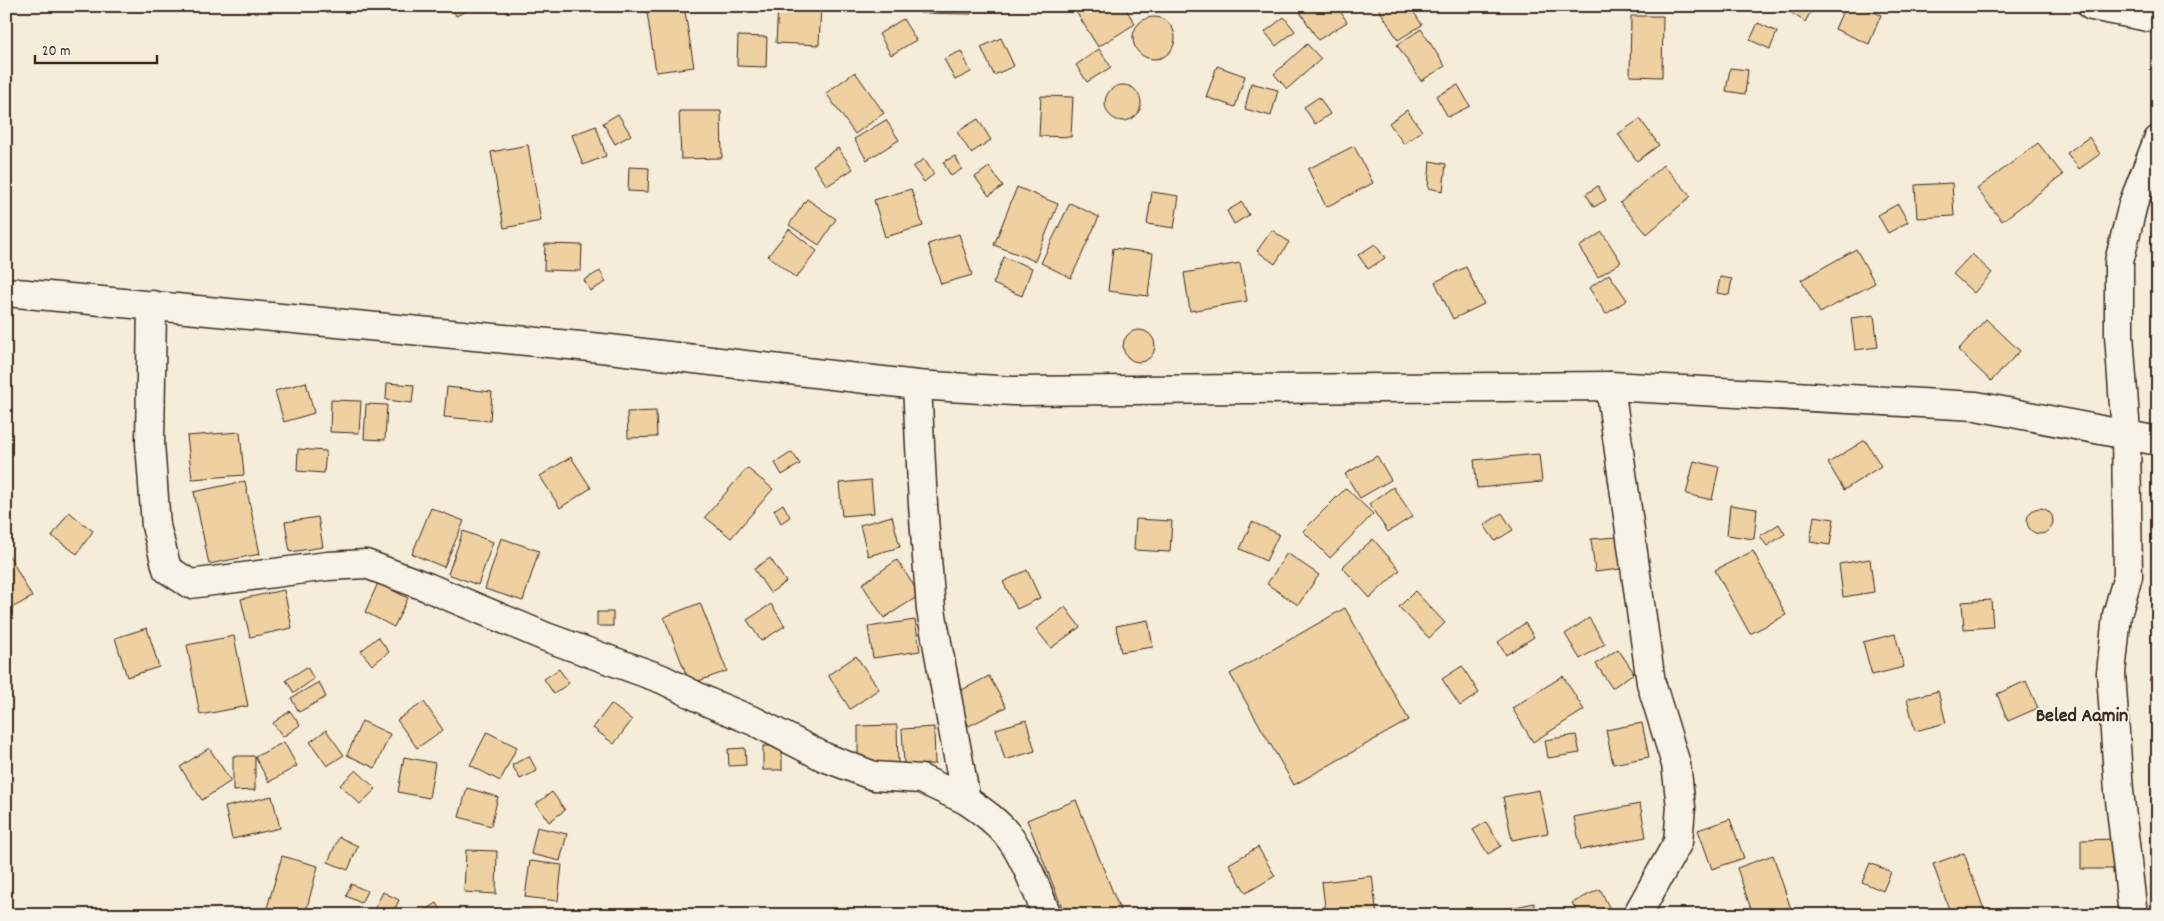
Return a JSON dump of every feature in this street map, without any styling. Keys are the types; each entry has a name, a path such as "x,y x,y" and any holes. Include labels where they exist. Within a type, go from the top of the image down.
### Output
{"street":[{"path":"2092,6 2158,19"},
{"path":"2133,915 2119,791 2111,673 2117,615 2128,576 2126,434 2119,335 2120,262 2133,204 2158,140"},
{"path":"6,292 600,348 917,386 1014,391 1610,386 1976,406 2158,441"},
{"path":"152,305 150,443 156,526 167,569 190,584 328,566 366,564 427,587 546,638 662,679 710,703 756,722 824,757 874,776 921,779 966,800 986,813 1010,838 1034,883 1047,915"},
{"path":"917,386 931,610 966,800"},
{"path":"1610,386 1651,683 1676,764 1681,807 1678,842 1637,915"}],"building":[{"path":"451,6 477,6 456,16"},
{"path":"646,6 684,6 694,67 656,72"},
{"path":"778,6 821,6 819,45 776,43"},
{"path":"920,6 972,6 971,14 920,13"},
{"path":"1082,6 1124,6 1135,24 1098,47 1075,10"},
{"path":"1296,6 1337,6 1347,22 1318,40"},
{"path":"1377,6 1410,6 1422,25 1398,40"},
{"path":"1789,6 1814,6 1805,22 1787,10"},
{"path":"1845,6 1861,6 1881,15 1869,44 1835,29"},
{"path":"1631,16 1663,16 1662,77 1630,76"},
{"path":"1158,17 1166,20 1172,26 1175,38 1172,50 1166,56 1150,59 1142,56 1136,50 1133,34 1136,26 1142,20"},
{"path":"1284,17 1295,31 1276,46 1265,32"},
{"path":"903,19 916,40 891,55 879,34"},
{"path":"1758,23 1777,32 1770,49 1750,40"},
{"path":"1421,29 1445,66 1421,81 1397,45"},
{"path":"738,36 767,37 766,67 737,66"},
{"path":"1001,38 1014,66 994,75 981,47"},
{"path":"1307,44 1321,59 1287,89 1274,74"},
{"path":"1099,49 1111,67 1087,82 1076,65"},
{"path":"961,51 971,72 955,80 944,59"},
{"path":"1217,66 1245,76 1235,107 1206,97"},
{"path":"1730,68 1748,70 1745,94 1726,91"},
{"path":"855,72 884,113 855,134 826,93"},
{"path":"1251,83 1278,90 1271,116 1245,109"},
{"path":"1123,85 1135,91 1141,103 1135,115 1123,121 1111,115 1105,103 1111,91"},
{"path":"1458,85 1470,106 1448,117 1436,96"},
{"path":"1041,96 1073,97 1071,137 1039,136"},
{"path":"1319,97 1330,114 1315,124 1304,107"},
{"path":"1407,110 1422,131 1404,144 1389,123"},
{"path":"679,111 721,111 722,158 681,159"},
{"path":"618,114 631,135 615,144 603,123"},
{"path":"978,119 991,140 971,153 957,132"},
{"path":"1640,119 1659,145 1637,161 1618,134"},
{"path":"886,120 899,140 867,160 854,139"},
{"path":"596,126 606,156 583,165 572,135"},
{"path":"2089,137 2100,154 2079,169 2067,153"},
{"path":"2038,143 2063,175 2002,221 1977,189"},
{"path":"528,145 541,221 504,228 491,152"},
{"path":"1354,146 1373,183 1326,207 1308,169"},
{"path":"838,148 853,169 827,186 813,165"},
{"path":"955,156 962,169 951,176 943,162"},
{"path":"924,159 934,174 924,182 913,167"},
{"path":"1430,161 1446,164 1443,191 1428,188"},
{"path":"1663,165 1691,196 1647,234 1620,203"},
{"path":"629,167 649,168 648,192 628,191"},
{"path":"989,167 1003,186 989,196 975,177"},
{"path":"1952,183 1954,216 1917,218 1915,185"},
{"path":"1598,186 1606,200 1594,207 1586,194"},
{"path":"1017,187 1058,204 1035,261 994,245"},
{"path":"911,189 923,226 885,237 874,200"},
{"path":"1152,192 1179,196 1174,228 1147,224"},
{"path":"807,199 836,219 819,245 789,225"},
{"path":"1242,202 1249,215 1234,224 1227,211"},
{"path":"1070,203 1099,217 1071,278 1041,263"},
{"path":"1898,204 1908,222 1888,233 1878,215"},
{"path":"789,229 817,251 796,278 768,256"},
{"path":"1272,230 1289,242 1275,264 1257,251"},
{"path":"1602,232 1621,262 1598,277 1579,247"},
{"path":"959,234 972,275 941,284 928,244"},
{"path":"545,244 582,245 581,271 544,270"},
{"path":"1375,244 1385,258 1368,269 1358,255"},
{"path":"1113,248 1153,253 1148,296 1108,291"},
{"path":"1856,249 1875,283 1820,313 1801,280"},
{"path":"1972,254 1992,273 1974,293 1953,274"},
{"path":"1004,257 1032,268 1022,296 993,284"},
{"path":"1240,263 1247,301 1190,311 1184,273"},
{"path":"1466,267 1484,304 1453,319 1435,282"},
{"path":"600,271 606,282 590,291 584,280"},
{"path":"1609,274 1627,300 1606,314 1589,288"},
{"path":"1720,277 1732,279 1729,295 1717,293"},
{"path":"1874,315 1878,347 1855,350 1851,318"},
{"path":"1986,319 2020,351 1991,381 1958,350"},
{"path":"1139,330 1150,335 1155,346 1150,357 1139,362 1128,357 1123,346 1128,335"},
{"path":"306,382 314,413 284,422 275,391"},
{"path":"387,383 414,385 412,403 386,400"},
{"path":"447,387 492,392 490,421 444,417"},
{"path":"331,400 361,401 359,433 330,432"},
{"path":"366,404 387,405 385,440 364,439"},
{"path":"656,411 657,437 628,438 627,412"},
{"path":"240,432 244,475 192,479 187,436"},
{"path":"1865,440 1881,466 1844,490 1828,463"},
{"path":"298,449 326,451 324,473 297,471"},
{"path":"792,452 800,464 782,475 775,463"},
{"path":"1539,454 1542,482 1477,488 1474,460"},
{"path":"1377,456 1391,480 1360,498 1345,474"},
{"path":"571,457 591,488 560,508 540,476"},
{"path":"1694,461 1719,467 1712,500 1686,494"},
{"path":"747,468 773,489 731,538 705,517"},
{"path":"871,480 874,513 842,516 839,483"},
{"path":"245,481 260,554 209,564 194,492"},
{"path":"1393,487 1413,516 1388,532 1369,504"},
{"path":"1346,488 1373,514 1330,558 1303,531"},
{"path":"783,504 790,517 781,523 774,510"},
{"path":"1730,505 1757,509 1754,539 1727,535"},
{"path":"431,508 464,521 444,567 412,554"},
{"path":"2040,508 2049,512 2053,521 2049,530 2040,534 2031,530 2027,521 2031,512"},
{"path":"69,512 93,531 77,554 52,536"},
{"path":"1502,513 1513,530 1495,541 1484,525"},
{"path":"892,516 900,547 868,556 860,525"},
{"path":"1814,516 1834,519 1830,545 1810,542"},
{"path":"318,517 323,547 290,552 285,522"},
{"path":"1136,519 1172,521 1170,552 1134,550"},
{"path":"1252,522 1279,534 1266,561 1240,549"},
{"path":"1779,524 1785,534 1767,546 1760,536"},
{"path":"463,531 493,542 478,585 448,574"},
{"path":"1617,537 1621,569 1595,572 1591,539"},
{"path":"501,538 539,551 523,601 485,589"},
{"path":"1373,539 1400,570 1370,598 1342,567"},
{"path":"6,550 32,597 6,611"},
{"path":"1753,551 1786,615 1750,634 1715,570"},
{"path":"1287,553 1319,575 1298,605 1267,584"},
{"path":"770,558 786,582 770,593 754,569"},
{"path":"1870,559 1874,592 1843,597 1839,564"},
{"path":"897,560 920,595 884,618 862,584"},
{"path":"1027,570 1040,598 1017,609 1003,582"},
{"path":"378,583 408,598 394,627 365,612"},
{"path":"284,590 292,628 250,637 241,599"},
{"path":"1415,591 1445,623 1429,638 1399,607"},
{"path":"1991,600 1993,627 1964,629 1962,602"},
{"path":"700,603 727,671 690,684 664,617"},
{"path":"771,604 785,626 761,641 747,620"},
{"path":"1065,607 1080,627 1051,648 1036,629"},
{"path":"1345,608 1409,720 1294,785 1230,674"},
{"path":"597,612 613,612 613,626 597,626"},
{"path":"1589,618 1605,644 1580,659 1565,634"},
{"path":"915,620 920,651 873,658 868,627"},
{"path":"1148,620 1153,647 1121,652 1116,626"},
{"path":"1525,623 1534,637 1506,655 1498,642"},
{"path":"147,628 159,667 127,677 115,638"},
{"path":"1895,634 1904,667 1872,675 1863,642"},
{"path":"234,636 248,706 200,715 187,645"},
{"path":"378,637 389,652 372,665 361,651"},
{"path":"1618,649 1634,673 1612,688 1596,664"},
{"path":"856,656 879,689 850,709 828,675"},
{"path":"1462,666 1479,693 1460,706 1442,679"},
{"path":"2158,666 2158,685 2149,680"},
{"path":"307,667 314,679 294,693 286,680"},
{"path":"559,669 569,683 554,694 544,679"},
{"path":"989,676 1006,707 969,726 952,695"},
{"path":"1563,676 1584,710 1533,742 1512,708"},
{"path":"2026,681 2038,708 2008,721 1997,694"},
{"path":"319,682 326,697 299,712 291,698"},
{"path":"1938,691 1946,723 1915,731 1907,699"},
{"path":"424,702 443,730 417,748 397,720"},
{"path":"611,704 632,720 614,744 593,728"},
{"path":"290,711 300,725 283,737 273,723"},
{"path":"1026,720 1035,751 1005,760 996,729"},
{"path":"362,721 390,734 375,768 347,755"},
{"path":"1642,723 1649,757 1613,764 1606,730"},
{"path":"897,725 898,763 858,764 858,726"},
{"path":"934,727 935,764 904,765 902,729"},
{"path":"326,730 344,755 327,766 310,742"},
{"path":"487,732 517,747 500,781 470,765"},
{"path":"1576,735 1580,753 1548,758 1545,740"},
{"path":"284,742 297,766 269,782 255,757"},
{"path":"763,746 782,746 782,770 763,770"},
{"path":"209,748 231,781 202,800 180,767"},
{"path":"745,748 746,765 729,766 728,749"},
{"path":"233,756 255,756 255,790 233,791"},
{"path":"529,756 537,771 520,779 512,765"},
{"path":"404,757 435,763 429,798 398,792"},
{"path":"356,770 376,789 360,804 340,785"},
{"path":"467,788 498,797 491,826 459,817"},
{"path":"1539,790 1548,833 1512,840 1503,797"},
{"path":"552,792 565,810 549,822 536,804"},
{"path":"272,796 280,828 232,839 225,807"},
{"path":"1076,800 1122,915 1065,915 1027,820"},
{"path":"1640,804 1646,837 1581,850 1574,817"},
{"path":"1730,819 1744,858 1712,869 1698,830"},
{"path":"1486,822 1501,846 1488,854 1473,830"},
{"path":"537,827 567,834 560,861 531,854"},
{"path":"339,837 358,846 348,870 328,862"},
{"path":"2116,839 2117,869 2081,869 2081,840"},
{"path":"1258,847 1275,876 1246,893 1229,864"},
{"path":"466,850 497,851 496,894 464,892"},
{"path":"1964,853 1986,915 1951,915 1933,864"},
{"path":"1773,855 1793,915 1753,915 1737,868"},
{"path":"282,856 318,866 305,915 293,915 267,908"},
{"path":"530,861 562,865 558,901 525,897"},
{"path":"1870,863 1891,872 1883,891 1862,882"},
{"path":"1372,876 1377,915 1326,915 1322,882"},
{"path":"351,884 367,891 361,903 346,896"},
{"path":"1600,889 1611,911 1604,915 1579,915 1572,903"},
{"path":"383,892 399,900 392,915 382,915 374,910"},
{"path":"437,903 444,915 423,915 421,913"},
{"path":"1534,903 1536,915 1513,915 1511,908"},
{"path":"516,909 551,912 550,915 515,915"},
{"path":"1737,909 1740,915 1727,915"}],"district":[{"name":"Beled Aamin","path":"2082,717"}]}
